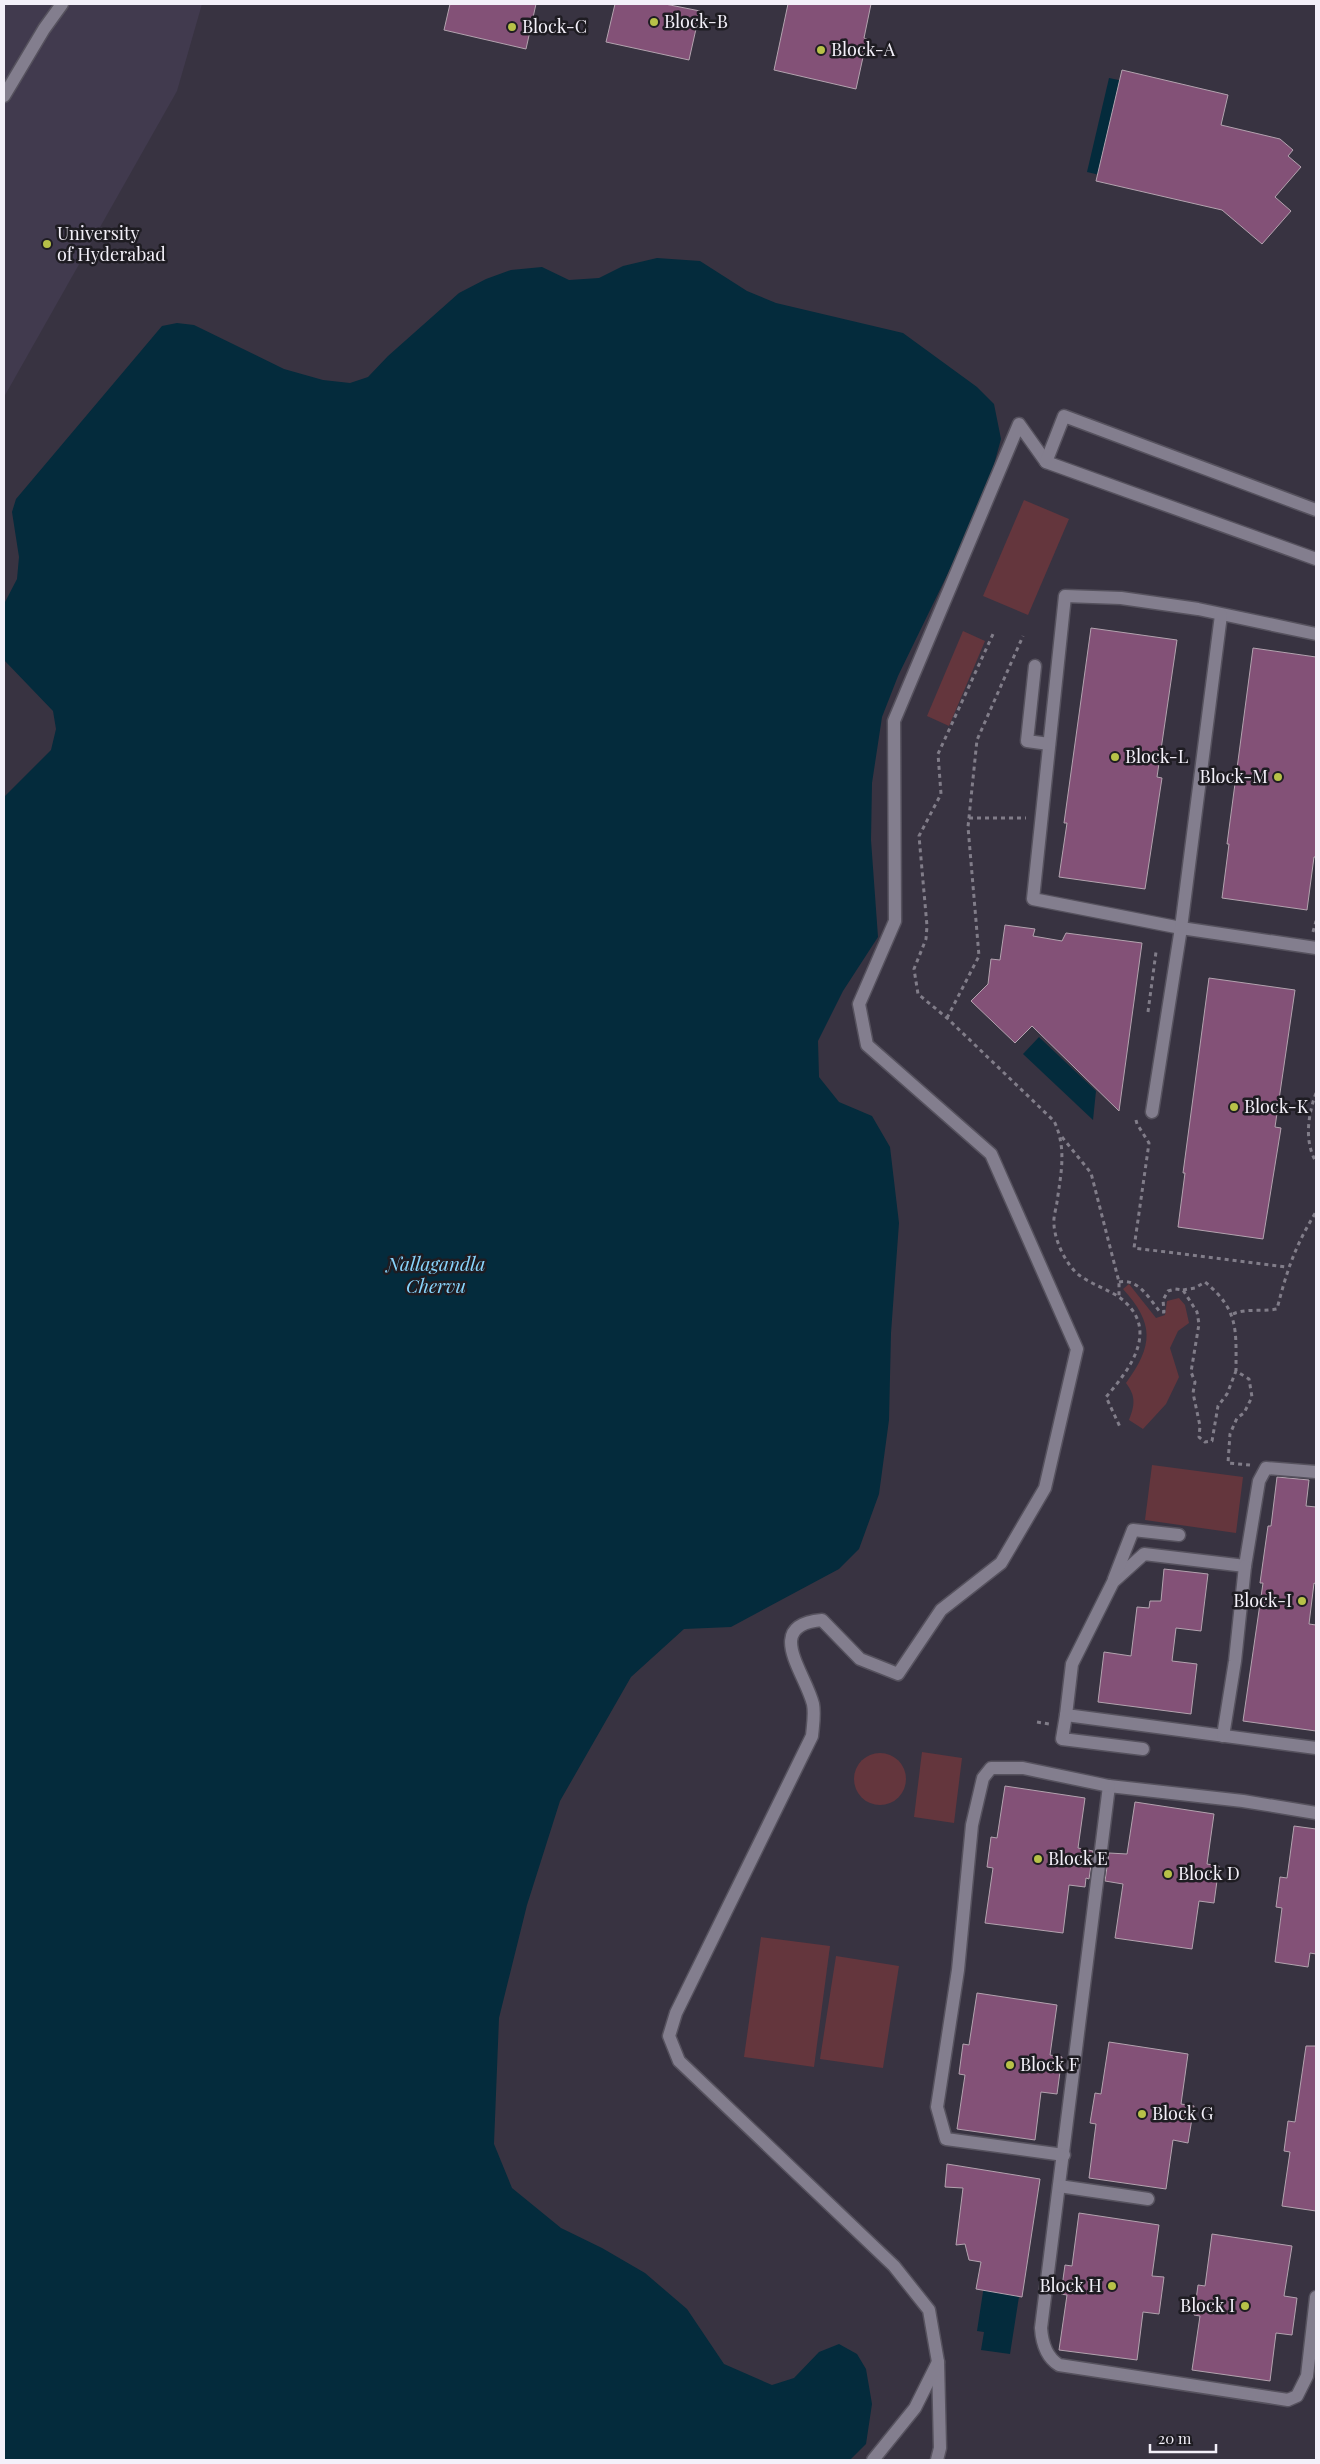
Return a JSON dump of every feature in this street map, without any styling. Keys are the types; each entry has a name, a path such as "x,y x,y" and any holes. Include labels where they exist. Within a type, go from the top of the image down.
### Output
{"street":[{"path":"4,96 62,4"},
{"path":"1046,462 1064,416 1316,510"},
{"path":"937,2460 940,2448 938,2362 929,2310 894,2266 679,2061 669,2036 676,2013 812,1736 813,1705 792,1650 790,1640 794,1631 800,1624 822,1620 860,1659 898,1674 942,1610 1001,1563 1045,1488 1077,1349 991,1154 867,1045 859,1004 895,921 894,721 1019,424 1046,462 1316,559"},
{"path":"1316,634 1198,609 1121,598 1065,596 1032,899 1181,928 1316,948"},
{"path":"1152,1112 1181,928 1222,615"},
{"path":"1035,666 1027,742 1049,744"},
{"path":"1223,1736 1235,1661 1245,1566 1259,1481 1266,1468 1316,1472"},
{"path":"1143,1749 1062,1739 1072,1664 1113,1582 1132,1530 1179,1535"},
{"path":"1113,1582 1144,1554 1245,1566"},
{"path":"1066,1715 1316,1748"},
{"path":"1064,2155 946,2139 936,2107 958,1970 972,1825 983,1778 991,1768 1023,1768 1110,1786 1243,1801 1316,1813"},
{"path":"1110,1786 1041,2328 1042,2342 1051,2360 1060,2365 1288,2400 1297,2396 1307,2376 1316,2297"},
{"path":"1060,2186 1148,2199"},
{"path":"873,2460 915,2408 938,2362"}],"path":[{"path":"993,634 938,754 941,794 919,836 927,926 926,939 914,969 918,994 947,1018 1054,1120 1061,1136 1090,1173 1119,1282 1119,1297"},
{"path":"947,1018 979,956 969,818 977,740 1023,636"},
{"path":"969,818 1041,818"},
{"path":"1316,1093 1312,1104 1308,1141 1316,1162"},
{"path":"1061,1136 1063,1154 1054,1225 1062,1252 1078,1275 1119,1297 1132,1309 1140,1326 1140,1346 1106,1398 1121,1428"},
{"path":"1149,1143 1134,1248 1287,1267"},
{"path":"1233,1314 1242,1310 1258,1312 1276,1309 1287,1267 1299,1239 1316,1212"},
{"path":"1119,1282 1127,1280 1137,1285 1160,1312 1164,1312 1163,1300 1168,1291 1175,1288 1183,1290 1195,1288 1204,1282 1227,1304 1233,1314 1236,1371 1228,1394 1218,1406 1212,1441 1205,1442 1199,1437 1200,1426 1193,1393 1195,1382 1191,1372 1199,1324 1197,1312 1183,1290"},
{"path":"1236,1371 1250,1379 1252,1397 1244,1413 1236,1418 1230,1434 1228,1463 1266,1468"}],"shaded area":[{"name":"University of Hyderabad","path":"4,4 202,4 177,91 4,397"},
{"path":"1024,500 1069,519 1028,615 983,596"},
{"path":"963,631 985,641 949,726 927,716"},
{"path":"1129,1284 1156,1318 1165,1315 1167,1301 1179,1298 1185,1305 1189,1323 1178,1331 1170,1348 1179,1377 1166,1404 1143,1429 1129,1420 1134,1401 1132,1392 1126,1383 1142,1357 1147,1335 1140,1313 1123,1289"},
{"path":"1152,1465 1243,1477 1236,1533 1145,1520"},
{"path":"922,1752 962,1758 954,1823 914,1817"},
{"path":"875,1753 885,1753 895,1757 902,1764 906,1779 902,1794 895,1801 885,1805 875,1805 865,1801 858,1794 854,1784 854,1774 858,1764 865,1757"},
{"path":"761,1937 830,1946 814,2067 744,2057"},
{"path":"836,1956 899,1966 883,2068 820,2059"}],"water":[{"path":"1109,78 1143,85 1121,180 1087,172"},
{"name":"Nallagandla Chervu","path":"657,258 700,261 747,291 776,303 903,333 977,387 994,404 1001,439 985,497 898,676 882,717 872,783 871,840 878,937 843,991 818,1041 819,1077 839,1102 872,1116 890,1147 899,1223 891,1333 889,1420 879,1494 859,1549 839,1569 731,1627 684,1629 631,1677 560,1801 527,1905 499,2018 494,2144 512,2188 561,2228 602,2248 645,2273 687,2309 724,2364 772,2385 794,2378 819,2352 839,2344 857,2354 866,2369 872,2404 866,2444 850,2460 4,2460 4,797 51,750 56,729 53,711 4,660 4,604 17,579 19,557 12,512 16,499 162,326 177,323 194,325 284,369 323,380 350,383 368,377 388,356 459,293 486,279 511,270 542,267 569,280 599,278 623,266"},
{"path":"1039,1037 1096,1091 1093,1120 1023,1054"},
{"path":"987,2266 1023,2271 1010,2354 981,2350 984,2332 977,2331"}],"building":[{"name":"Block-C","path":"450,4 536,4 526,49 444,30"},
{"name":"Block-B","path":"615,4 665,4 700,11 689,60 606,42"},
{"name":"Block-A","path":"788,4 871,4 864,38 867,39 856,89 774,70"},
{"path":"1122,70 1228,95 1221,125 1280,139 1293,150 1288,156 1301,167 1275,197 1291,211 1262,244 1222,210 1096,181"},
{"name":"Block-L","path":"1091,628 1177,640 1157,777 1162,778 1145,889 1059,877 1067,823 1064,823"},
{"name":"Block-M","path":"1253,648 1316,657 1316,857 1314,857 1307,910 1222,898 1229,844 1227,844"},
{"path":"1005,925 1035,929 1033,936 1062,941 1066,933 1142,943 1119,1111 1032,1026 1015,1043 971,1001 988,984 991,959 1000,960"},
{"name":"Block-K","path":"1209,978 1295,990 1275,1127 1281,1128 1263,1239 1178,1227 1185,1173 1183,1173"},
{"name":"Block-I","path":"1277,1477 1309,1480 1306,1506 1316,1507 1316,1584 1314,1583 1309,1624 1316,1625 1316,1731 1243,1721 1263,1583 1260,1583 1268,1526 1271,1526"},
{"path":"1164,1569 1208,1574 1201,1631 1176,1628 1172,1661 1197,1664 1191,1714 1098,1702 1104,1652 1131,1656 1137,1607 1149,1608 1150,1601 1161,1601"},
{"name":"Block E","path":"1005,1786 1085,1798 1078,1848 1093,1851 1089,1879 1086,1878 1085,1887 1069,1885 1063,1933 985,1923 993,1868 987,1867 991,1837 997,1838"},
{"name":"Block D","path":"1135,1802 1214,1814 1207,1864 1219,1866 1214,1903 1199,1901 1192,1949 1115,1938 1123,1884 1105,1881 1109,1853 1127,1854"},
{"path":"1294,1826 1316,1829 1316,1954 1310,1953 1308,1967 1275,1962 1282,1908 1276,1907 1280,1877 1287,1878"},
{"name":"Block F","path":"977,1993 1057,2005 1050,2055 1062,2057 1057,2094 1041,2092 1035,2140 957,2129 965,2075 959,2074 963,2044 969,2045"},
{"name":"Block G","path":"1109,2042 1188,2054 1181,2104 1194,2106 1188,2143 1173,2140 1166,2189 1089,2178 1096,2124 1090,2123 1095,2093 1101,2094"},
{"path":"1306,2046 1316,2046 1316,2211 1282,2206 1290,2152 1284,2151 1288,2121 1295,2122"},
{"path":"947,2164 1040,2179 1022,2297 976,2289 981,2262 969,2260 965,2244 956,2245 963,2188 945,2187"},
{"name":"Block H","path":"1079,2213 1159,2225 1152,2276 1164,2277 1159,2314 1143,2312 1137,2360 1059,2350 1067,2295 1061,2294 1065,2265 1072,2266"},
{"name":"Block I","path":"1212,2234 1292,2246 1284,2296 1297,2298 1292,2335 1276,2333 1270,2381 1192,2370 1200,2316 1194,2315 1198,2285 1205,2286"}],"place":[{"name":"Block-B","path":"654,22"},
{"name":"Block-C","path":"512,27"},
{"name":"Block-A","path":"821,50"},
{"name":"University of Hyderabad","path":"47,244"},
{"name":"Block-L","path":"1115,757"},
{"name":"Block-M","path":"1278,777"},
{"name":"Block-K","path":"1234,1107"},
{"name":"Block-I","path":"1302,1601"},
{"name":"Block E","path":"1038,1859"},
{"name":"Block D","path":"1168,1874"},
{"name":"Block F","path":"1010,2065"},
{"name":"Block G","path":"1142,2114"},
{"name":"Block H","path":"1112,2286"},
{"name":"Block I","path":"1245,2306"}]}
